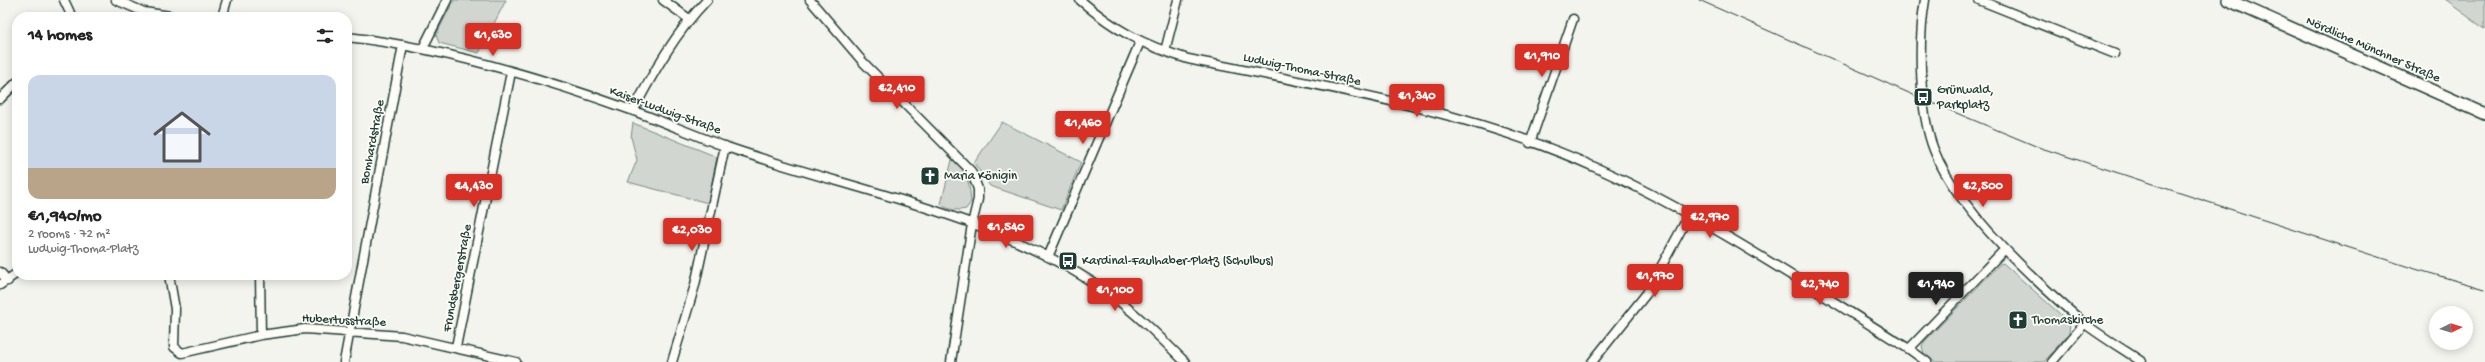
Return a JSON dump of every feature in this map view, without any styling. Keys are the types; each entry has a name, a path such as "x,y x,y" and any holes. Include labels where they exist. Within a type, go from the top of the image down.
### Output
{"main road":[{"name":"Nördliche Münchner Straße","path":"2228,0 2485,114"}],"street":[{"path":"64,0 70,12"},
{"path":"116,0 144,12"},
{"path":"223,12 227,0"},
{"path":"423,48 447,0"},
{"path":"663,0 689,19"},
{"path":"632,111 656,68 689,19 708,0"},
{"path":"810,0 862,62 971,170 978,189 978,199 972,224 951,362"},
{"name":"Ludwig-Thoma-Straße","path":"1080,0 1117,29 1140,42 1188,59 1432,111 1530,143 1598,168 1689,215 1927,362"},
{"path":"1165,51 1178,0"},
{"path":"1925,0 1923,14 1923,91 1930,139 1948,178 1978,218 2005,249 2085,323 2142,362"},
{"path":"1979,0 2115,54"},
{"path":"1530,143 1572,19"},
{"name":"Kaiser-Ludwig-Straße","path":"352,38 423,48 511,72 632,111 725,146 972,224 1048,257 1107,292 1185,362"},
{"path":"1048,257 1140,42"},
{"name":"Bomhardstraße","path":"344,362 402,45"},
{"name":"Frundsbergerstraße","path":"456,347 511,72"},
{"path":"0,99 12,87"},
{"path":"672,362 695,285 725,146"},
{"path":"1592,362 1647,293 1689,215"},
{"path":"1908,349 2005,249"},
{"path":"0,272 8,281"},
{"path":"0,285 12,277"},
{"name":"Hubertusstraße","path":"170,280 175,309 173,341 178,352 186,353 261,335 305,329 402,336 456,347 516,362"},
{"path":"260,280 261,335"},
{"path":"2052,362 2085,323"}],"shaded area":[{"path":"454,0 506,0 479,53 439,43 436,35"},
{"path":"2445,0 2485,0 2485,29"},
{"path":"1002,122 1081,162 1061,210 990,186 974,163"},
{"path":"633,123 717,157 708,203 628,182 637,160 631,137"},
{"path":"956,159 963,169 970,190 971,202 966,209 963,210 949,209 941,204 952,160"},
{"path":"2003,263 2070,323 2069,333 2044,362 1935,362 1924,354 1922,346 1924,342 2000,264"}],"tram line":[{"path":"1699,0 1918,97 2038,147 2412,268 2485,289"}],"place":[{"name":"Grünwald, Parkplatz","path":"1923,97"},
{"name":"Maria Königin","path":"930,176"},
{"name":"Kardinal-Faulhaber-Platz (Schulbus)","path":"1068,261"},
{"name":"Thomaskirche","path":"2018,320"}]}
